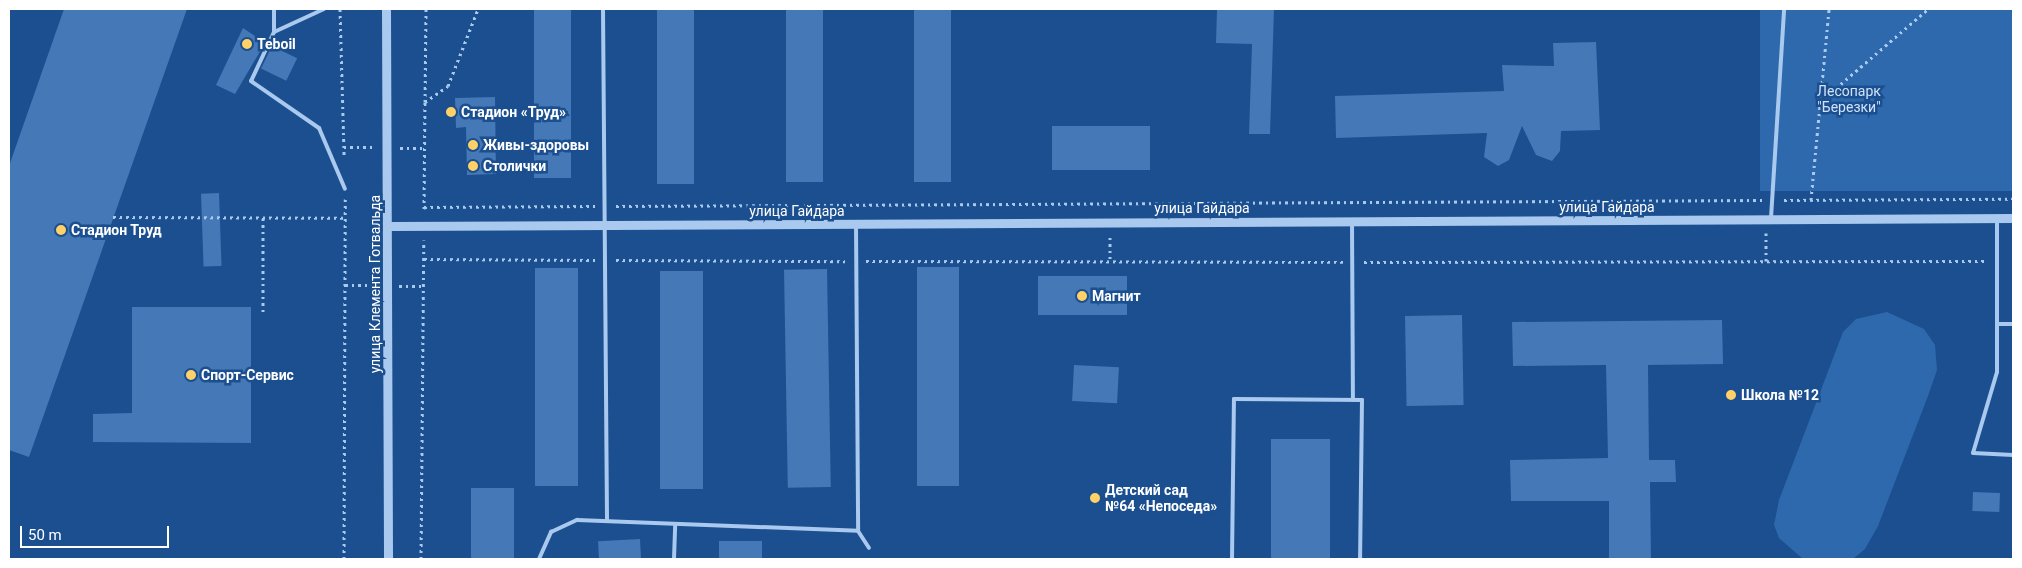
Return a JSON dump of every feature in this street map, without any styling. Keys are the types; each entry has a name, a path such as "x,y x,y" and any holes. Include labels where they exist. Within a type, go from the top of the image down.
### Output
{"street":[{"name":"улица Клемента Готвальда","path":"386,9 390,226 388,559"},
{"name":"улица Гайдара","path":"390,226 2013,218"}],"lane":[{"path":"274,9 274,32 251,81 319,128 345,189"},
{"path":"274,32 324,9"},
{"path":"603,9 607,521"},
{"path":"1771,220 1784,9"},
{"path":"1997,218 1997,372 1973,453 2013,455"},
{"path":"1352,222 1353,400"},
{"path":"856,224 858,531 869,548"},
{"path":"1997,324 2013,324"},
{"path":"1232,559 1234,399 1362,400 1360,559"},
{"path":"539,559 551,532 577,520 858,531"},
{"path":"674,559 675,524"}],"path":[{"path":"340,9 344,164"},
{"path":"421,559 426,9"},
{"path":"425,102 448,86 478,9"},
{"path":"1811,200 1829,9"},
{"path":"1820,102 1928,9"},
{"path":"344,559 345,189"},
{"path":"424,207 2013,198"},
{"path":"113,217 345,218"},
{"path":"263,217 263,312"},
{"path":"424,259 1352,262 1997,260"}],"green space":[{"name":"Лесопарк \"Березки\"","path":"1760,9 2013,9 2013,191 1760,191"},
{"path":"1887,312 1924,329 1935,345 1937,370 1878,526 1865,549 1853,559 1803,559 1779,538 1774,525 1779,500 1843,332 1856,319"}],"building":[{"name":"Стадион Труд","path":"64,9 187,9 29,457 9,450 9,166"},
{"path":"534,9 571,9 571,178 534,178"},
{"path":"657,9 694,9 694,184 657,184"},
{"path":"786,9 823,9 823,182 786,182"},
{"path":"914,9 951,9 951,182 914,182"},
{"path":"1217,9 1274,9 1270,134 1249,134 1252,44 1216,43"},
{"path":"243,28 265,43 235,94 216,85"},
{"path":"1596,42 1600,130 1561,131 1560,151 1552,161 1536,155 1522,126 1509,160 1498,166 1484,157 1487,133 1336,138 1335,96 1504,91 1502,65 1554,66 1553,43"},
{"path":"272,46 297,58 286,81 261,68"},
{"path":"495,97 496,174 467,175 466,127 456,128 455,98"},
{"path":"1052,126 1150,126 1150,170 1052,170"},
{"path":"219,193 222,266 204,267 201,194"},
{"path":"917,267 959,267 959,486 917,486"},
{"path":"535,268 578,268 578,486 535,486"},
{"path":"827,269 831,487 788,488 784,270"},
{"path":"660,271 703,271 703,489 660,489"},
{"name":"Магнит","path":"1038,276 1127,276 1127,315 1038,315"},
{"name":"Спорт-Сервис","path":"132,307 251,307 251,443 93,442 93,414 132,413"},
{"path":"1462,315 1464,405 1407,406 1405,316"},
{"path":"1722,320 1723,364 1648,365 1649,460 1675,460 1676,482 1650,482 1651,559 1609,559 1609,501 1511,501 1510,460 1608,458 1606,365 1513,366 1512,322"},
{"path":"1074,365 1119,367 1117,403 1072,401"},
{"path":"1271,439 1330,439 1330,559 1271,559"},
{"path":"471,488 514,488 514,559 471,559"},
{"path":"1973,492 2000,493 1999,512 1972,511"},
{"path":"640,539 641,559 599,559 598,541"},
{"path":"719,541 762,541 762,559 719,559"}],"place":[{"name":"Teboil","path":"247,44"},
{"name":"Стадион «Труд»","path":"451,112"},
{"name":"Живы-здоровы","path":"473,145"},
{"name":"Столички","path":"473,166"},
{"name":"Стадион Труд","path":"61,230"},
{"name":"Магнит","path":"1082,296"},
{"name":"Спорт-Сервис","path":"191,375"},
{"name":"Школа №12","path":"1731,395"},
{"name":"Детский сад №64 «Непоседа»","path":"1095,498"}]}
